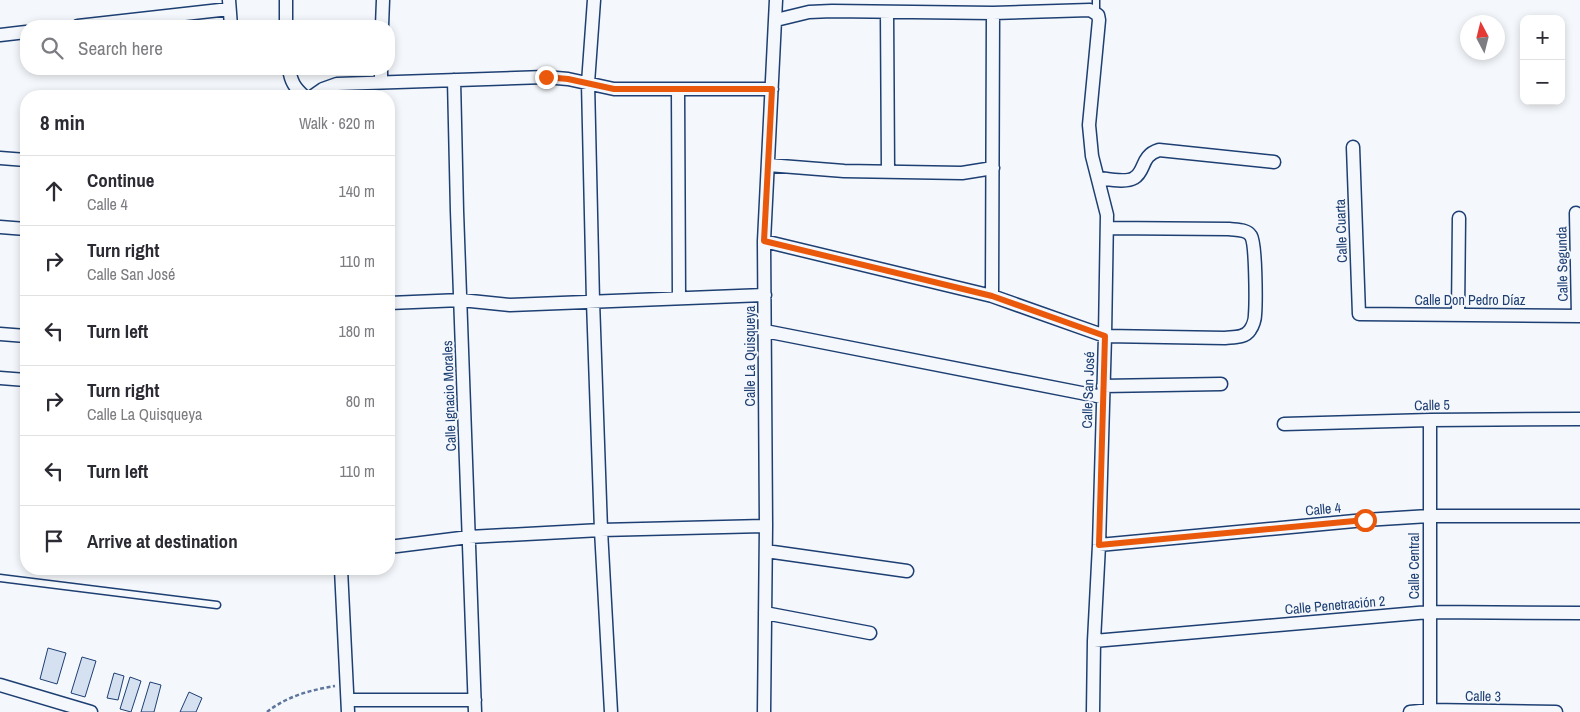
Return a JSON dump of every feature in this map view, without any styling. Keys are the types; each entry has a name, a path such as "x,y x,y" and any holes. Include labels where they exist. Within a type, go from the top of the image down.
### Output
{"street":[{"path":"286,0 286,20"},
{"path":"382,20 383,0"},
{"path":"594,0 588,83 593,301 601,530 611,712"},
{"name":"Calle La Quisqueya","path":"764,712 766,526 764,241 776,0"},
{"path":"124,20 229,4 230,20"},
{"path":"776,20 809,12 994,13 1090,10 1096,6"},
{"name":"Calle San José","path":"1093,712 1107,215 1092,156 1089,125 1100,20 1096,6"},
{"path":"887,12 888,171"},
{"path":"992,296 994,13"},
{"path":"0,36 20,33"},
{"path":"290,75 296,90"},
{"path":"381,75 381,82"},
{"path":"322,90 337,84 546,77 568,79 614,89 772,89"},
{"name":"Calle Ignacio Morales","path":"454,80 475,706"},
{"path":"678,90 679,298"},
{"name":"Calle Cuarta","path":"1353,147 1359,314"},
{"path":"1099,178 1128,180 1134,178 1139,174 1146,158 1151,152 1159,150 1274,162"},
{"path":"0,158 20,160"},
{"path":"768,165 844,171 962,172 993,168"},
{"name":"Calle Segunda","path":"1576,213 1579,316"},
{"path":"1458,314 1459,218"},
{"path":"0,226 20,228"},
{"path":"764,241 992,296 1105,336 1238,337 1250,330 1255,315 1254,250 1251,236 1246,232 1229,229 1106,228"},
{"path":"395,302 461,300 510,305 765,295"},
{"name":"Calle Don Pedro Díaz","path":"1359,314 1579,316"},
{"path":"765,331 1103,392 1221,384"},
{"path":"0,334 20,336"},
{"path":"0,378 20,380"},
{"name":"Calle 5","path":"1284,424 1430,420 1580,420"},
{"name":"Calle Central","path":"1430,420 1430,711"},
{"name":"Calle 4","path":"1099,545 1365,520 1429,516 1580,516"},
{"path":"395,546 469,537 601,530 766,526"},
{"path":"766,551 907,571"},
{"path":"341,575 348,706 475,706"},
{"name":"Calle Penetración 2","path":"1094,641 1429,612 1580,613"},
{"path":"765,613 870,633"},
{"path":"0,685 91,712"},
{"name":"Calle 3","path":"1410,712 1556,712"}],"lane":[{"path":"0,578 217,605"}],"path":[{"path":"267,712 274,706 306,691 347,683"}],"building":[{"path":"48,648 66,653 57,684 40,679"},
{"path":"82,657 96,661 85,697 71,693"},
{"path":"114,673 124,676 118,700 107,698"},
{"path":"130,677 141,681 131,712 120,709"},
{"path":"150,682 161,685 154,712 141,712"},
{"path":"189,692 202,698 196,712 180,712"}],"route":[{"path":"546,77 568,79 614,89 772,89 764,241 992,296 1105,336 1099,545 1365,520"}]}
